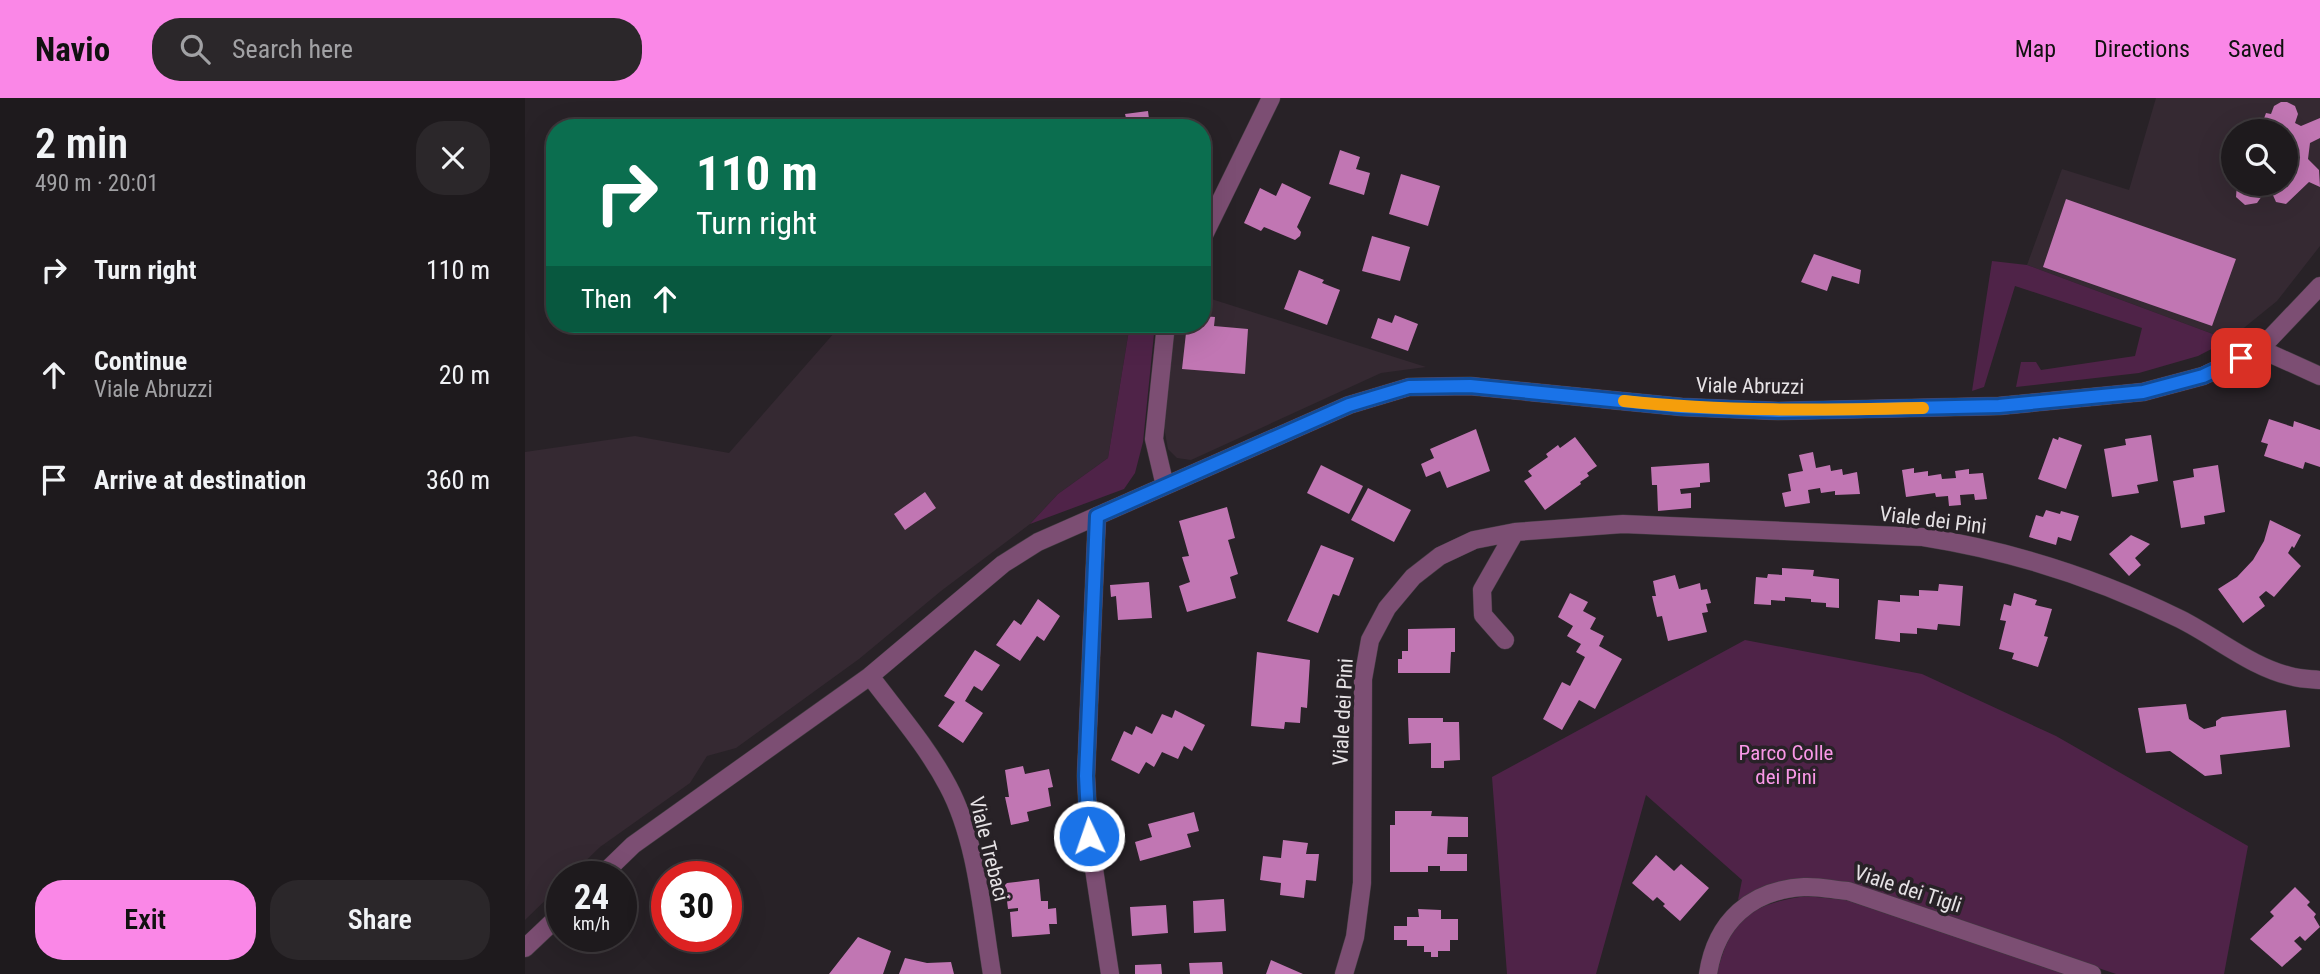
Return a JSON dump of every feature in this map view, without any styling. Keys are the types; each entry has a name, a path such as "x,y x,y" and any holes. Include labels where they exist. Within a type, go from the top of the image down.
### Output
{"street":[{"path":"1211,220 1271,98"},
{"name":"Viale Abruzzi","path":"616,861 673,815 870,676 1003,564 1038,542 1349,405 1409,387 1470,386 1682,407 1778,411 1999,406 2143,392 2203,376 2260,349 2320,286"},
{"path":"1165,333 1154,439 1165,486"},
{"path":"2260,349 2320,376"},
{"path":"1097,516 1086,776 1089,836 1110,974"},
{"name":"Viale dei Pini","path":"1344,974 1355,937 1362,883 1363,679 1370,640 1387,608 1413,577 1440,556 1474,540 1515,532 1623,524 1923,537 1971,545 2098,583 2181,620 2263,666 2293,677 2320,680"},
{"path":"1505,640 1483,615 1482,590 1515,532"},
{"name":"Viale Trebaci","path":"870,676 930,755 962,818 992,974"},
{"name":"Viale dei Tigli","path":"1708,974 1720,932 1743,906 1773,892 1805,886 1848,891 2092,974"},
{"path":"525,948 546,928"}],"shaded area":[{"path":"2156,98 2320,98 2320,246 2277,301 2229,340 2027,265 2062,169 2129,190"},
{"path":"1211,299 1426,367 1381,373 1191,460 1177,458 1168,449 1163,422 1170,335 1211,333"},
{"path":"834,333 1129,333 1108,458 1058,494 1030,524 941,591 859,659 736,748 707,756 690,783 600,847 586,861 546,861 546,900 525,920 525,452 635,436 729,453"}],"green space":[{"path":"1992,261 2027,265 2229,340 2198,356 2139,373 2016,387 2021,362 2036,362 2041,370 2135,356 2142,328 2015,286 1984,387 1972,391"},
{"path":"1129,333 1154,333 1143,442 1135,473 1124,489 1030,524 1058,494 1108,458"},
{"name":"Parco Colle dei Pini","path":"1745,640 1922,674 2056,736 2248,846 2224,974 2116,974 1850,884 1805,879 1770,884 1738,900 1742,880 1646,795 1596,974 1507,974 1492,777"},
{"path":"1806,896 1846,900 2064,974 1717,974 1729,940 1746,917 1771,904"}],"building":[{"path":"2287,102 2295,106 2298,114 2296,119 2264,119 2266,113 2271,114 2274,106"},
{"path":"1148,111 1149,119 1118,119 1126,118 1125,114"},
{"path":"2320,118 2320,138 2310,143 2308,159 2319,170 2320,187 2309,182 2298,193 2298,124 2301,126"},
{"path":"1340,150 1360,157 1356,169 1370,173 1364,195 1329,184"},
{"path":"1401,174 1440,186 1428,226 1389,214"},
{"path":"1282,183 1311,197 1297,227 1301,232 1300,236 1295,240 1264,227 1261,231 1244,223 1260,188 1276,196"},
{"path":"2262,196 2257,203 2245,205 2236,197"},
{"path":"2273,196 2294,196 2286,204 2276,202"},
{"path":"2066,199 2236,259 2212,326 2043,267"},
{"path":"1372,236 1410,247 1400,281 1362,271"},
{"path":"1814,254 1861,270 1859,284 1832,276 1827,291 1801,282"},
{"path":"1299,270 1340,290 1327,325 1284,309"},
{"path":"1395,315 1418,324 1408,351 1371,338 1378,318 1392,323"},
{"path":"1211,317 1215,317 1214,326 1248,329 1245,374 1182,369 1186,333 1211,333"},
{"path":"2269,419 2293,427 2294,421 2320,430 2320,467 2305,462 2303,469 2264,456 2268,444 2261,442"},
{"path":"1476,429 1490,471 1447,488 1440,471 1426,477 1421,464 1434,458 1430,449"},
{"path":"2151,435 2158,481 2137,485 2139,493 2112,497 2104,449 2126,445 2125,439"},
{"path":"1575,437 1597,466 1587,473 1589,476 1580,482 1581,484 1545,510 1524,481 1532,476 1528,471 1548,457 1546,454 1558,445 1560,448"},
{"path":"2059,437 2082,445 2066,489 2038,479 2053,438 2058,440"},
{"path":"1813,452 1816,468 1830,465 1831,471 1842,469 1843,475 1857,472 1860,494 1835,495 1835,491 1821,493 1820,488 1808,490 1810,503 1785,507 1782,493 1791,491 1788,474 1803,471 1799,455"},
{"path":"1709,463 1710,482 1700,483 1700,487 1680,489 1681,494 1691,493 1691,508 1658,511 1657,485 1652,485 1651,467"},
{"path":"1321,465 1363,486 1349,514 1307,493"},
{"path":"2218,465 2225,512 2204,516 2205,524 2181,528 2173,481 2194,477 2193,469"},
{"path":"1914,468 1914,473 1928,471 1928,476 1941,474 1942,479 1956,478 1955,471 1969,469 1969,474 1983,473 1987,499 1975,500 1974,494 1960,495 1961,505 1949,506 1948,496 1936,497 1935,493 1906,497 1902,470"},
{"path":"1368,488 1411,510 1394,542 1351,520"},
{"path":"925,492 936,508 905,530 894,514"},
{"path":"1227,507 1235,538 1228,540 1238,574 1230,577 1236,598 1187,612 1179,586 1190,582 1182,557 1189,556 1179,521"},
{"path":"2046,510 2079,516 2071,541 2058,537 2056,545 2029,537 2036,515 2043,517"},
{"path":"2270,520 2301,535 2288,553 2301,566 2274,597 2266,591 2259,597 2265,606 2243,623 2218,589 2237,577 2253,560 2264,541"},
{"path":"2131,535 2150,544 2135,558 2141,565 2129,576 2109,554"},
{"path":"1321,545 1354,558 1339,596 1333,594 1318,633 1287,621"},
{"path":"1782,568 1814,570 1813,576 1839,579 1839,608 1826,607 1826,603 1811,602 1811,599 1785,597 1785,601 1771,600 1771,605 1754,604 1756,577 1782,575"},
{"path":"1675,575 1679,589 1700,583 1701,590 1707,589 1711,603 1706,604 1708,612 1702,613 1707,632 1668,641 1662,616 1657,617 1652,596 1656,596 1653,581"},
{"path":"1149,582 1152,618 1118,620 1116,596 1111,597 1110,585"},
{"path":"1939,584 1963,586 1960,626 1938,624 1937,630 1917,628 1917,634 1900,633 1900,642 1875,639 1878,600 1900,602 1900,595 1919,596 1919,590 1938,591"},
{"path":"1570,593 1588,602 1583,611 1596,618 1590,629 1604,636 1599,646 1622,659 1595,709 1579,700 1562,730 1543,719 1562,682 1570,686 1585,657 1576,652 1581,644 1567,636 1573,626 1558,617"},
{"path":"2014,593 2037,600 2035,605 2052,609 2044,636 2048,637 2038,667 2012,659 2014,653 1999,649 2006,621 2000,620 2004,604 2011,606"},
{"path":"1038,599 1060,616 1044,641 1037,636 1020,661 996,645 1014,620 1021,625"},
{"path":"1455,628 1455,652 1451,652 1450,673 1398,673 1398,659 1402,659 1402,651 1408,651 1408,629"},
{"path":"975,650 1000,665 982,691 974,686 965,701 983,713 963,743 938,726 955,702 944,696"},
{"path":"1257,652 1310,660 1307,708 1301,707 1300,723 1285,722 1284,729 1251,726"},
{"path":"2186,704 2189,719 2204,729 2216,726 2216,721 2222,717 2286,710 2290,747 2220,755 2222,774 2205,776 2170,751 2146,753 2138,708"},
{"path":"1175,710 1205,725 1192,751 1184,746 1178,759 1162,752 1154,767 1146,762 1139,774 1111,760 1124,731 1132,735 1136,726 1152,734 1162,714 1172,718"},
{"path":"1408,718 1443,718 1443,722 1459,722 1460,760 1444,761 1444,768 1431,768 1431,743 1409,744"},
{"path":"1023,766 1025,774 1049,769 1053,787 1048,788 1051,806 1027,812 1029,821 1011,825 1005,797 1009,797 1005,770"},
{"path":"1395,811 1432,811 1431,816 1468,817 1468,837 1448,837 1447,854 1467,854 1467,871 1440,871 1440,866 1428,866 1428,872 1390,872 1390,825 1395,825"},
{"path":"1194,812 1199,831 1187,834 1191,847 1140,861 1135,842 1152,837 1148,824"},
{"path":"1283,840 1308,843 1306,854 1319,854 1316,881 1306,880 1304,898 1280,895 1281,883 1260,880 1263,856 1281,858"},
{"path":"1656,855 1674,871 1681,864 1709,888 1680,921 1657,897 1653,901 1632,883"},
{"path":"1039,879 1041,901 1048,901 1048,909 1056,908 1057,924 1049,924 1050,934 1012,937 1010,912 1018,911 1018,908 1008,909 1005,885"},
{"path":"2295,887 2310,902 2307,905 2316,914 2314,917 2320,927 2305,941 2300,936 2294,941 2302,949 2282,967 2250,939 2274,916 2270,912"},
{"path":"1224,899 1226,931 1194,933 1193,901"},
{"path":"1166,905 1168,933 1132,936 1130,907"},
{"path":"1418,909 1441,910 1441,919 1458,919 1458,940 1450,940 1450,951 1438,951 1438,957 1431,957 1431,952 1424,952 1424,946 1407,946 1407,940 1394,940 1394,926 1407,926 1407,917 1419,917"},
{"path":"858,937 891,951 883,974 829,974"},
{"path":"905,958 927,963 951,962 954,974 899,974"},
{"path":"1271,960 1303,974 1266,974"},
{"path":"1222,962 1223,974 1190,974 1189,963"},
{"path":"1161,964 1162,974 1135,974 1135,965"}],"slow traffic":[{"path":"1624,401 1682,407 1778,411 1923,408"}],"route":[{"path":"1089,836 1086,776 1097,516 1349,405 1409,387 1470,386 1682,407 1778,411 1999,406 2143,392 2203,376 2241,358"}]}
